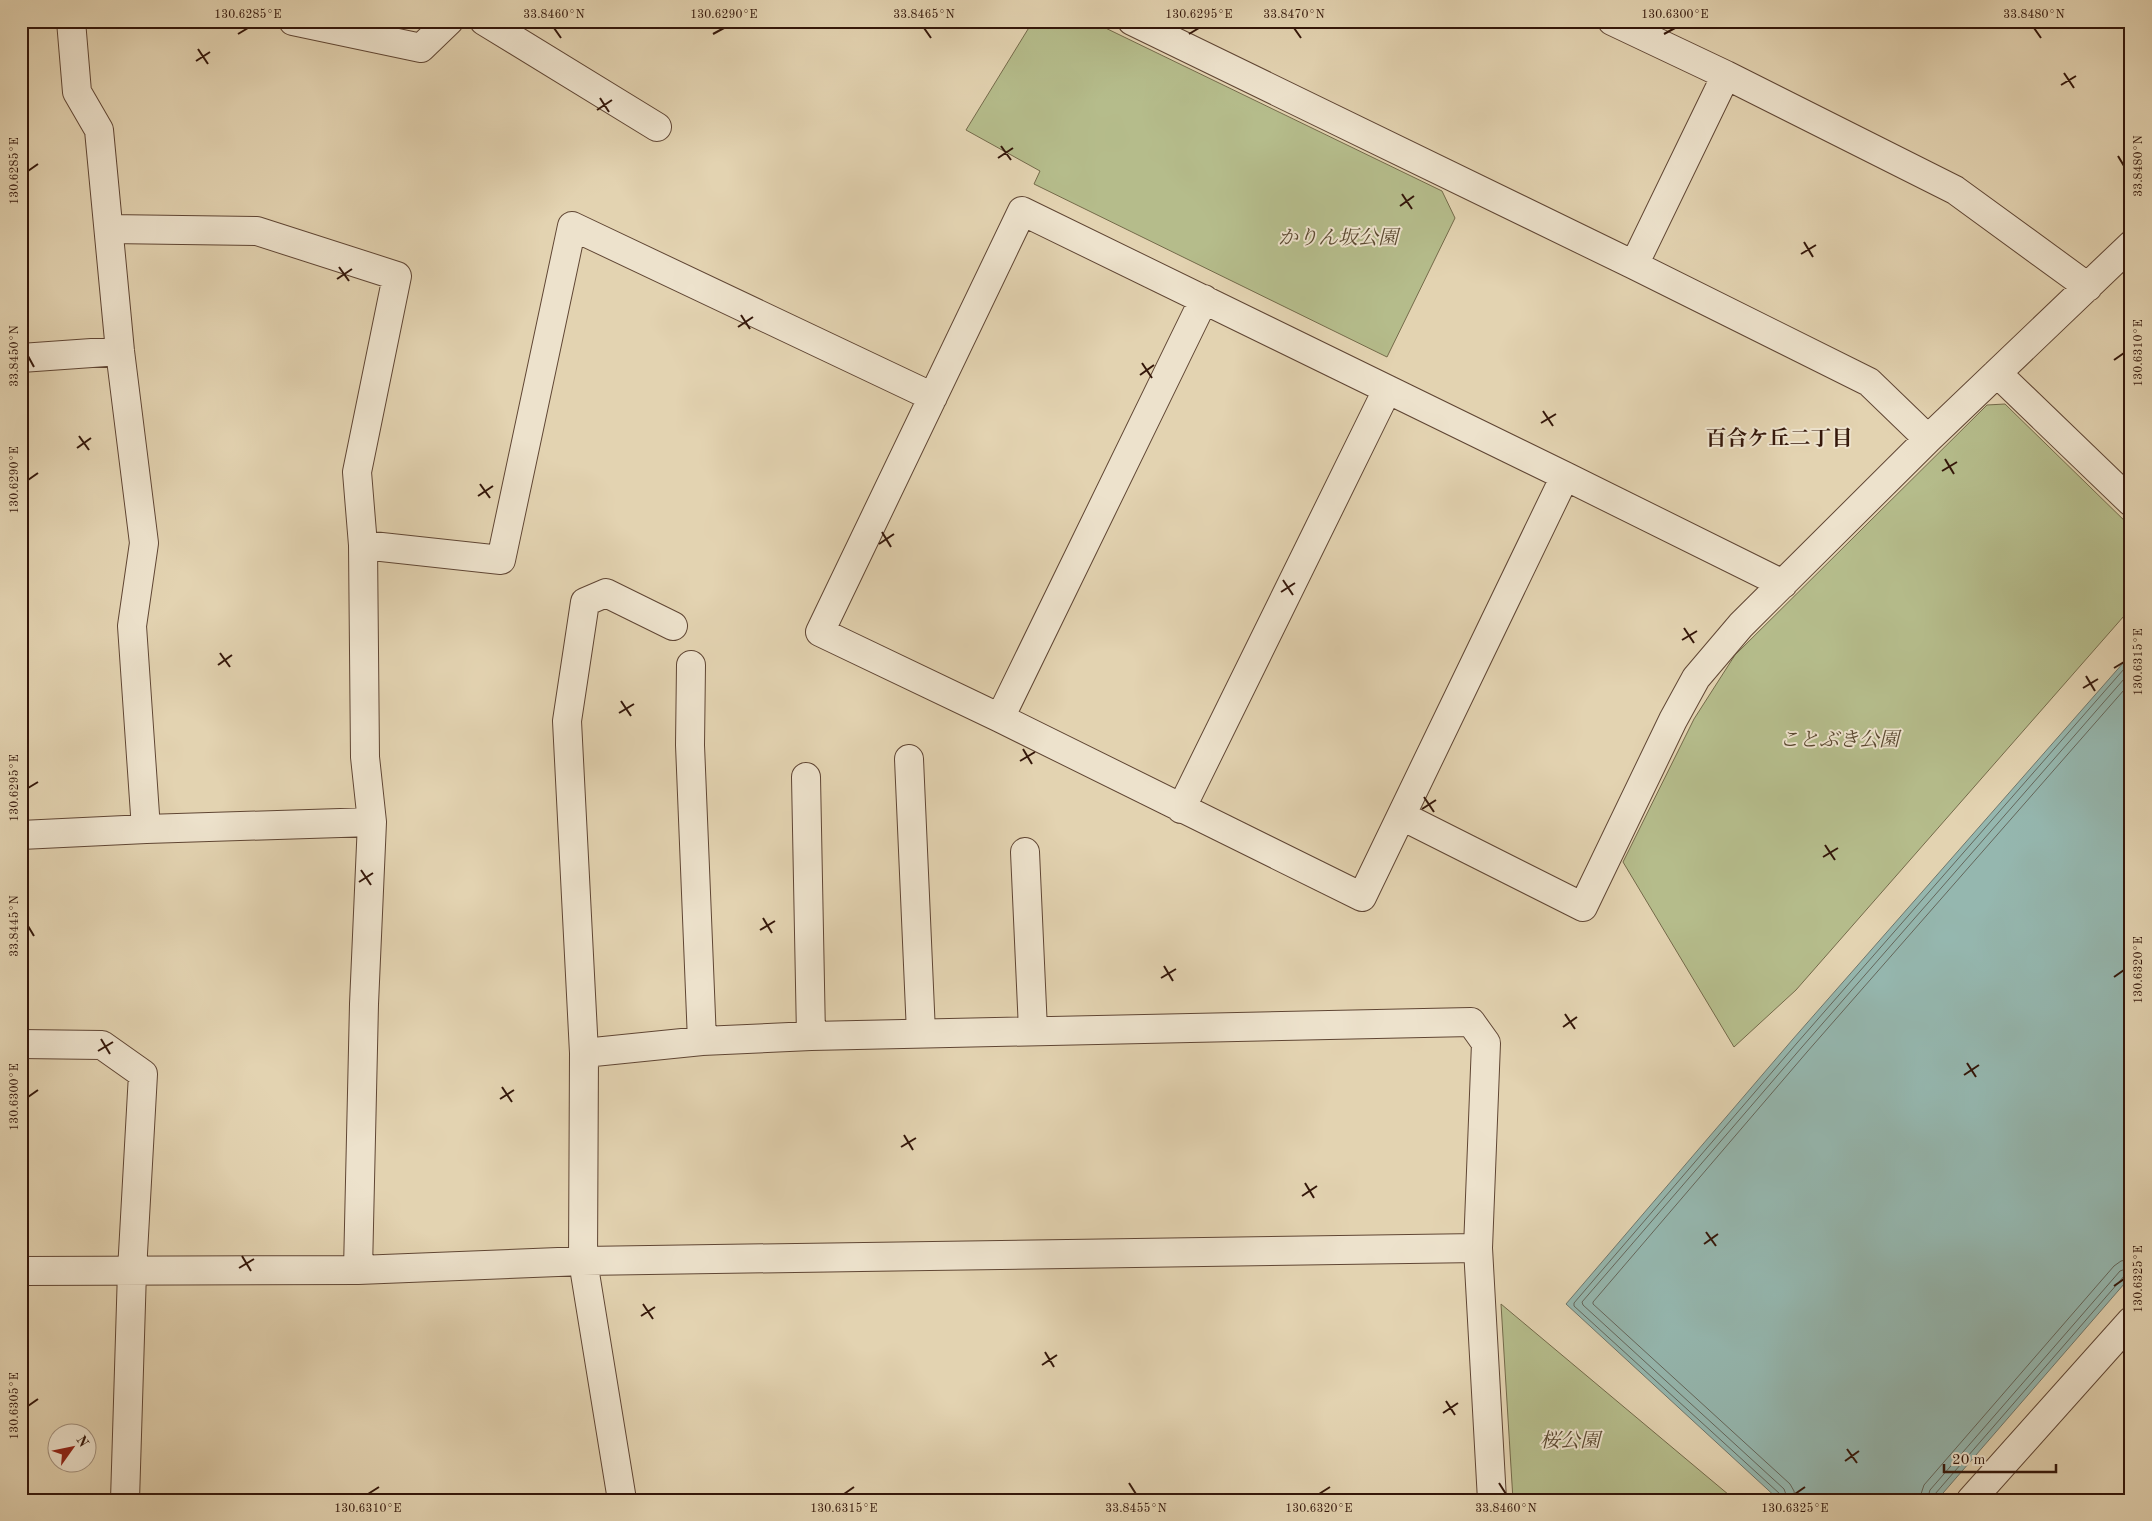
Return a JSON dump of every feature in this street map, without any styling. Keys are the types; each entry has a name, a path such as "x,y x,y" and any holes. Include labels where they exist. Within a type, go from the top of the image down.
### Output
{"street":[{"path":"71,21 77,92 99,130 110,229 120,351 144,543 132,626 146,829"},
{"path":"293,21 421,48 449,21"},
{"path":"484,21 658,127"},
{"path":"1132,21 1634,265 1869,382 1928,439"},
{"path":"1612,21 1726,75 1955,190 2088,287"},
{"path":"1634,265 1726,75"},
{"path":"1565,476 1362,898 1000,718 820,632 1022,211 1204,299 1387,390 1565,476 1783,584"},
{"path":"363,545 501,560 572,226 933,397"},
{"path":"110,229 257,231 397,276 357,472 363,545 365,757 372,822 364,1004 358,1270"},
{"path":"1402,816 1583,907 1673,720 1696,678 1741,625 1928,439 2131,245"},
{"path":"1000,718 1204,299"},
{"path":"21,358 120,351"},
{"path":"1997,372 2131,502"},
{"path":"1181,809 1387,390"},
{"path":"622,1500 582,1261 584,1053 567,721 585,602 606,593 673,626"},
{"path":"691,665 690,745 702,1041"},
{"path":"909,759 921,1033"},
{"path":"806,777 811,1036"},
{"path":"21,835 372,822"},
{"path":"1025,852 1033,1030"},
{"path":"584,1053 702,1041 811,1036 1471,1022 1486,1043 1478,1248 1492,1500"},
{"path":"21,1044 102,1045 143,1074 132,1271 125,1500"},
{"path":"21,1271 358,1270 582,1261 1478,1248"},
{"path":"1971,1500 2131,1321"}],"green space":[{"name":"かりん坂公園","path":"1033,21 1091,21 1442,191 1455,218 1387,357 1034,184 1040,171 966,130"},
{"name":"ことぶき公園","path":"2005,404 2131,527 2131,608 1796,990 1734,1047 1623,862 1694,719 1735,655 1987,405"},
{"name":"桜公園","path":"1501,1304 1735,1500 1513,1500"}],"water":[{"path":"2131,654 2131,1276 1937,1500 1779,1500 1566,1304 1793,1039"}],"district":[{"name":"百合ケ丘二丁目","path":"1779,438"}]}
